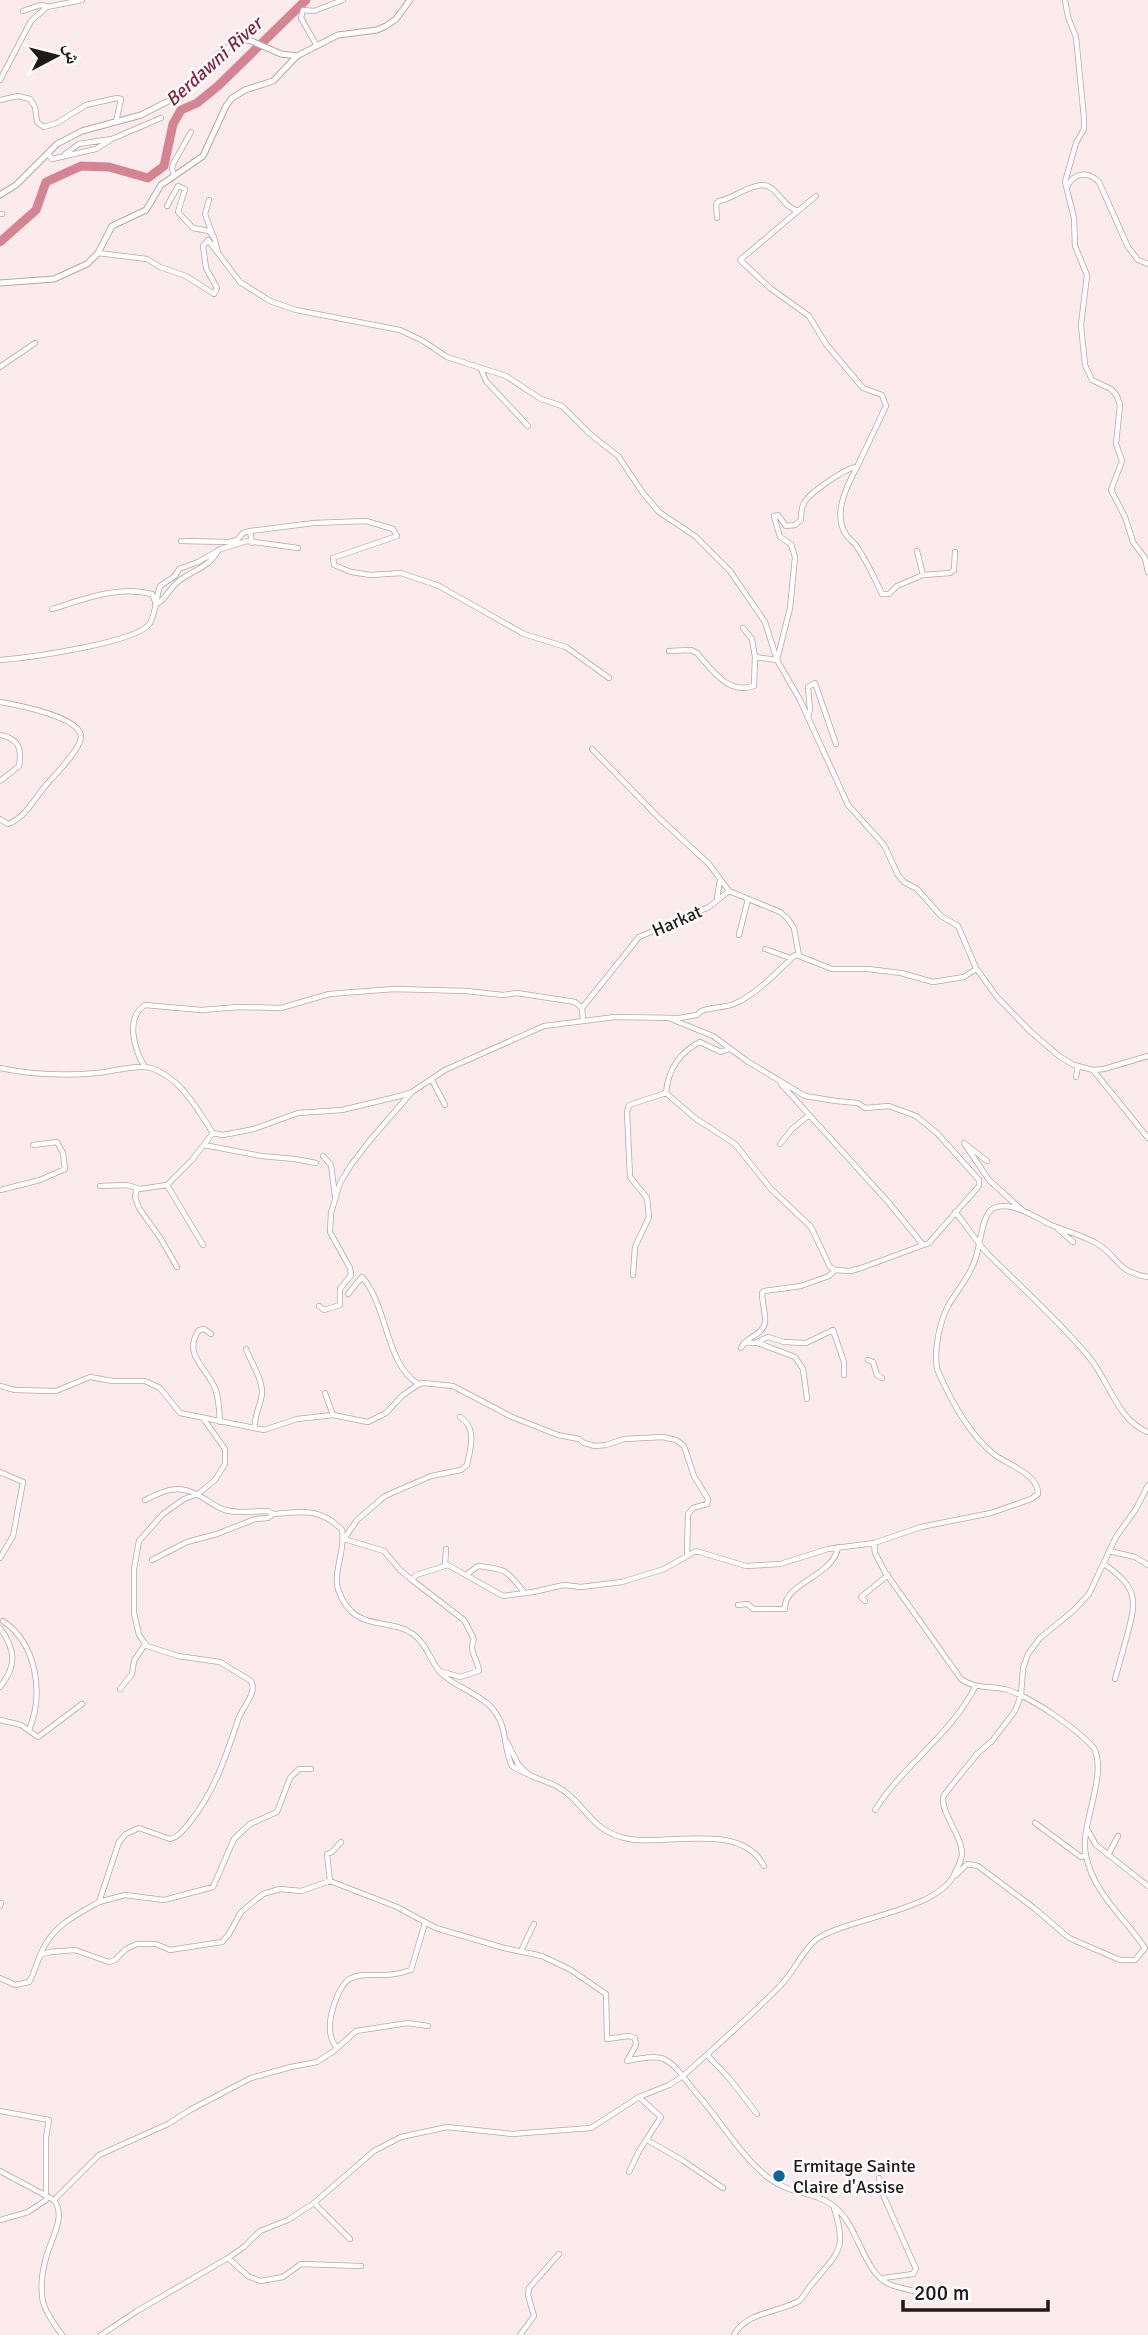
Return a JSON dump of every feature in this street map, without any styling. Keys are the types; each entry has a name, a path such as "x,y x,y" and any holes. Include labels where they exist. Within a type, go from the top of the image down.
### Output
{"street":[{"path":"23,11 40,5 82,0"},
{"path":"317,46 301,18 303,10 314,11 343,0"},
{"path":"0,283 48,280 83,266 98,253 112,226 146,210 161,185 203,156 232,98 277,78 298,56 342,34 377,30 386,26 396,19 410,0"},
{"path":"1065,0 1077,40 1084,123 1070,157 1066,189 1074,218 1075,246 1087,275 1081,325 1085,365 1092,380 1111,389 1120,405 1116,444 1122,461 1111,490 1125,517 1133,542 1145,558 1148,572"},
{"path":"0,80 31,21 47,6"},
{"path":"0,195 16,185 57,144 82,131 116,123 159,107 182,94 222,51 243,40 253,41 281,54 298,56"},
{"path":"0,100 18,96 30,99 35,107 37,122 44,127 57,123 86,105 117,98 121,99 122,103 116,123"},
{"path":"62,156 79,144 113,139 161,118"},
{"path":"174,176 173,164 191,132"},
{"path":"48,154 52,159 96,149 113,139"},
{"path":"1066,189 1078,175 1091,175 1099,182 1128,247 1138,260 1148,264"},
{"path":"717,218 716,204 719,201 761,185 769,186 791,210 798,211"},
{"path":"167,206 178,186 185,188 178,212 193,228 205,229 212,234"},
{"path":"816,196 740,260 771,288 809,316 826,344 863,388 884,399 884,411 842,502 841,524 882,594 889,594 897,586 923,575 950,573 954,569 955,552"},
{"path":"209,200 205,214 219,255"},
{"path":"98,253 147,259 160,267 186,276 212,295 217,288 206,268 204,246 206,241 210,241 246,288 270,301 296,310 400,330 447,357 506,376 541,399 562,406 590,434 618,456 642,493 659,512 695,536 730,571 765,622 777,660 830,762 848,805 884,845 904,882 917,889 941,916 958,926 976,968 997,997 1031,1032 1064,1060 1077,1066 1093,1070 1114,1067 1148,1056"},
{"path":"0,367 35,343"},
{"path":"481,369 486,381 528,426"},
{"path":"777,660 789,615 795,557 791,544 780,537 774,516 778,515 786,526 795,525 801,520 803,504 811,494 845,471 857,467"},
{"path":"181,541 230,542 250,531 314,523 366,521 393,528 397,536 333,558 334,565 351,572 371,575 401,573 439,586 524,634 566,647 609,678"},
{"path":"250,531 252,543"},
{"path":"0,660 75,649 128,635 149,624 160,586 175,576 179,569 218,550 247,541 298,548"},
{"path":"155,604 166,598 179,580 215,558 218,550"},
{"path":"917,551 923,575"},
{"path":"52,609 100,594 139,591 152,594 155,604"},
{"path":"669,651 691,650 697,653 722,681 743,688 754,686 755,657 752,639 743,628"},
{"path":"755,657 777,660"},
{"path":"807,717 810,710 808,687 815,683 836,744"},
{"path":"0,702 66,720 77,727 81,735 80,741 61,768 19,817 8,824 0,819"},
{"path":"0,735 12,738 20,747 21,753 19,766 0,781"},
{"path":"592,749 700,855 729,891 780,912 787,918 794,928 799,956"},
{"path":"717,899 720,880"},
{"name":"Harkat","path":"582,1008 639,937 709,907 729,891"},
{"path":"739,935 748,900"},
{"path":"765,949 791,959"},
{"path":"0,1068 51,1075 93,1074 145,1067 181,1087 200,1110 213,1133 223,1135 254,1129 298,1113 342,1110 412,1092 445,1070 536,1029 615,1017 697,1016 701,1011 736,1003 796,955 832,969 901,973 933,982 964,977 976,968"},
{"path":"145,1067 136,1051 134,1025 139,1010 145,1004 201,1010 281,1008 328,994 394,989 503,995 517,993 575,1002 582,1008 583,1020"},
{"path":"666,1093 708,1128 735,1144 761,1178 811,1227 830,1267 835,1270 850,1271 861,1268 923,1245 938,1234 979,1186 979,1180 947,1143 921,1119 889,1107 865,1108 858,1102 805,1096 713,1037 667,1017"},
{"path":"666,1093 674,1066 692,1046 701,1042 721,1052 729,1049"},
{"path":"1076,1077 1077,1066"},
{"path":"1093,1070 1148,1138"},
{"path":"432,1080 445,1105"},
{"path":"778,1081 890,1204 923,1245"},
{"path":"319,1306 324,1310 340,1305 340,1289 351,1275 350,1268 330,1233 329,1220 342,1177 412,1092"},
{"path":"633,1275 635,1247 649,1217 647,1198 630,1177 627,1112 629,1105 666,1093"},
{"path":"780,1144 792,1129 809,1115"},
{"path":"100,1186 121,1185 137,1188 167,1185 213,1133"},
{"path":"0,1190 40,1180 65,1169 63,1153 57,1142 33,1145"},
{"path":"987,1161 964,1143 989,1180 1023,1211"},
{"path":"204,1145 316,1163"},
{"path":"323,1157 331,1165 333,1194 336,1197"},
{"path":"167,1185 203,1245"},
{"path":"137,1188 135,1198 139,1208 177,1267"},
{"path":"412,1580 416,1575 427,1574 445,1565 451,1566 498,1595 533,1592 564,1585 581,1587 622,1582 664,1569 699,1551 755,1566 794,1561 838,1547 874,1543 921,1527 991,1513 1035,1497 1038,1492 1033,1480 992,1453 977,1438 937,1369 935,1359 943,1318 973,1268 980,1250 986,1217 992,1209 1005,1206 1023,1211 1097,1243 1127,1272 1148,1277"},
{"path":"955,1212 979,1244 1069,1334 1100,1371 1117,1404 1147,1432"},
{"path":"1052,1225 1073,1242"},
{"path":"835,1270 829,1276 801,1286 764,1291 762,1300 765,1322 762,1330 742,1345 768,1337 784,1342 806,1343 833,1330 844,1362 844,1375"},
{"path":"348,1294 358,1280 362,1278 365,1281 380,1305 385,1326 403,1369 419,1384"},
{"path":"211,1334 204,1329 199,1330 194,1339 194,1351 198,1365 213,1382 220,1423"},
{"path":"755,1343 795,1357 805,1376 807,1399"},
{"path":"246,1349 252,1359 261,1389 254,1417 256,1427"},
{"path":"868,1360 873,1362 877,1375 882,1378"},
{"path":"0,1386 15,1390 56,1391 90,1377 114,1381 145,1381 163,1391 180,1413 264,1430 297,1419 333,1415 357,1422 375,1420 403,1395 424,1383 453,1386 512,1417 595,1446 606,1446 624,1439 671,1438 681,1442 687,1452 694,1476 708,1501 704,1506 693,1508 688,1514 687,1556"},
{"path":"325,1393 333,1415"},
{"path":"344,1539 357,1520 385,1496 431,1476 461,1470 467,1465 471,1427 460,1417"},
{"path":"99,1902 122,1838 135,1829 143,1828 173,1839 200,1808 217,1780 234,1739 240,1714 253,1689 251,1681 220,1662 178,1656 145,1644 139,1635 134,1613 136,1551 143,1535 163,1514 184,1499 198,1494 220,1474 227,1454 202,1418"},
{"path":"0,1472 23,1482 13,1536 0,1558"},
{"path":"953,1877 961,1860 961,1846 942,1800 972,1759 992,1741 1010,1718 1021,1695 1023,1668 1028,1654 1040,1638 1085,1598 1148,1485"},
{"path":"145,1500 170,1488 198,1494 208,1503 228,1511 268,1511 273,1514"},
{"path":"152,1560 187,1542 268,1518 273,1514 314,1512 342,1530 344,1539 338,1587 351,1610 367,1622 412,1633 426,1648 439,1671 490,1706 502,1722 512,1766 556,1786 572,1798 592,1822 619,1836 638,1840 719,1838 754,1854 764,1866"},
{"path":"344,1539 384,1551 400,1570 464,1620 474,1639 471,1645 479,1671 460,1677 439,1671"},
{"path":"101,2335 244,2248 260,2231 288,2220 314,2203 374,2151 401,2137 447,2127 512,2134 579,2130 601,2123 639,2097 683,2076 782,1984 817,1939 918,1902 941,1889 967,1864 978,1866 1069,1938 1119,1960 1135,1960 1145,1948 1099,1889 1086,1855 1087,1829 1096,1782 1096,1751 1054,1714 1021,1695 995,1686 975,1687 955,1673 888,1575 875,1553 874,1543"},
{"path":"738,1605 748,1604 752,1609 785,1609 787,1598 830,1563 836,1556 838,1547"},
{"path":"445,1565 446,1549"},
{"path":"1109,1551 1135,1557 1148,1565"},
{"path":"1104,1564 1119,1575 1134,1600 1131,1623 1115,1679"},
{"path":"466,1575 478,1566 505,1570 524,1592"},
{"path":"865,1601 861,1597 888,1575"},
{"path":"3,1621 27,1646 32,1663 36,1694 29,1730"},
{"path":"0,1628 11,1646 13,1662 9,1676 0,1687"},
{"path":"120,1689 132,1674 134,1661 145,1644"},
{"path":"875,1810 902,1773 961,1710 975,1687"},
{"path":"0,1720 21,1725 38,1737 82,1703"},
{"path":"0,1978 15,1984 24,1984 32,1978 47,1942 67,1920 99,1902 125,1895 164,1900 213,1887 234,1839 250,1824 277,1812 290,1778 299,1769 311,1769"},
{"path":"1035,1823 1069,1850 1081,1857 1086,1855"},
{"path":"1087,1829 1096,1844 1148,1886"},
{"path":"1108,1855 1118,1836"},
{"path":"330,1881 327,1854 341,1842"},
{"path":"40,1955 75,1950 109,1962 137,1944 156,1944 170,1950 222,1942 242,1912 263,1894 280,1889 301,1891 330,1881 463,1937 542,1956 604,1991 608,1999 607,2039 629,2036 635,2038 636,2045 627,2061 663,2059 683,2076 753,2164 781,2186 820,2197 833,2205 845,2217 871,2266 886,2283 925,2294"},
{"path":"337,2048 333,2044 330,2026 334,2007 345,1982 351,1976 385,1975 411,1970 425,1923"},
{"path":"521,1951 534,1924"},
{"path":"54,2200 99,2155 168,2124 251,2078 317,2062 356,2031 408,2023 428,2026"},
{"path":"707,2055 730,2078 757,2114"},
{"path":"629,2172 661,2117 639,2097"},
{"path":"0,2111 48,2120 46,2201 36,2208 0,2220"},
{"path":"647,2140 723,2188"},
{"path":"0,2171 54,2200 59,2207 59,2217 43,2269 43,2295 45,2308 62,2335"},
{"path":"879,2178 884,2197 916,2269 913,2274 882,2278"},
{"path":"314,2203 350,2239"},
{"path":"734,2335 741,2323 801,2300 833,2260 839,2248 840,2236 833,2205"},
{"path":"520,2335 534,2316 528,2295 529,2288 558,2254"},
{"path":"228,2258 248,2276 260,2281 283,2277 301,2264 361,2266"}],"waterway":[{"name":"Berdawni River","path":"0,242 36,210 46,182 81,166 109,167 148,178 164,166 173,124 181,110 197,103 218,86 306,0"}],"place":[{"name":"Ermitage Sainte Claire d'Assise","path":"779,2176"}]}
